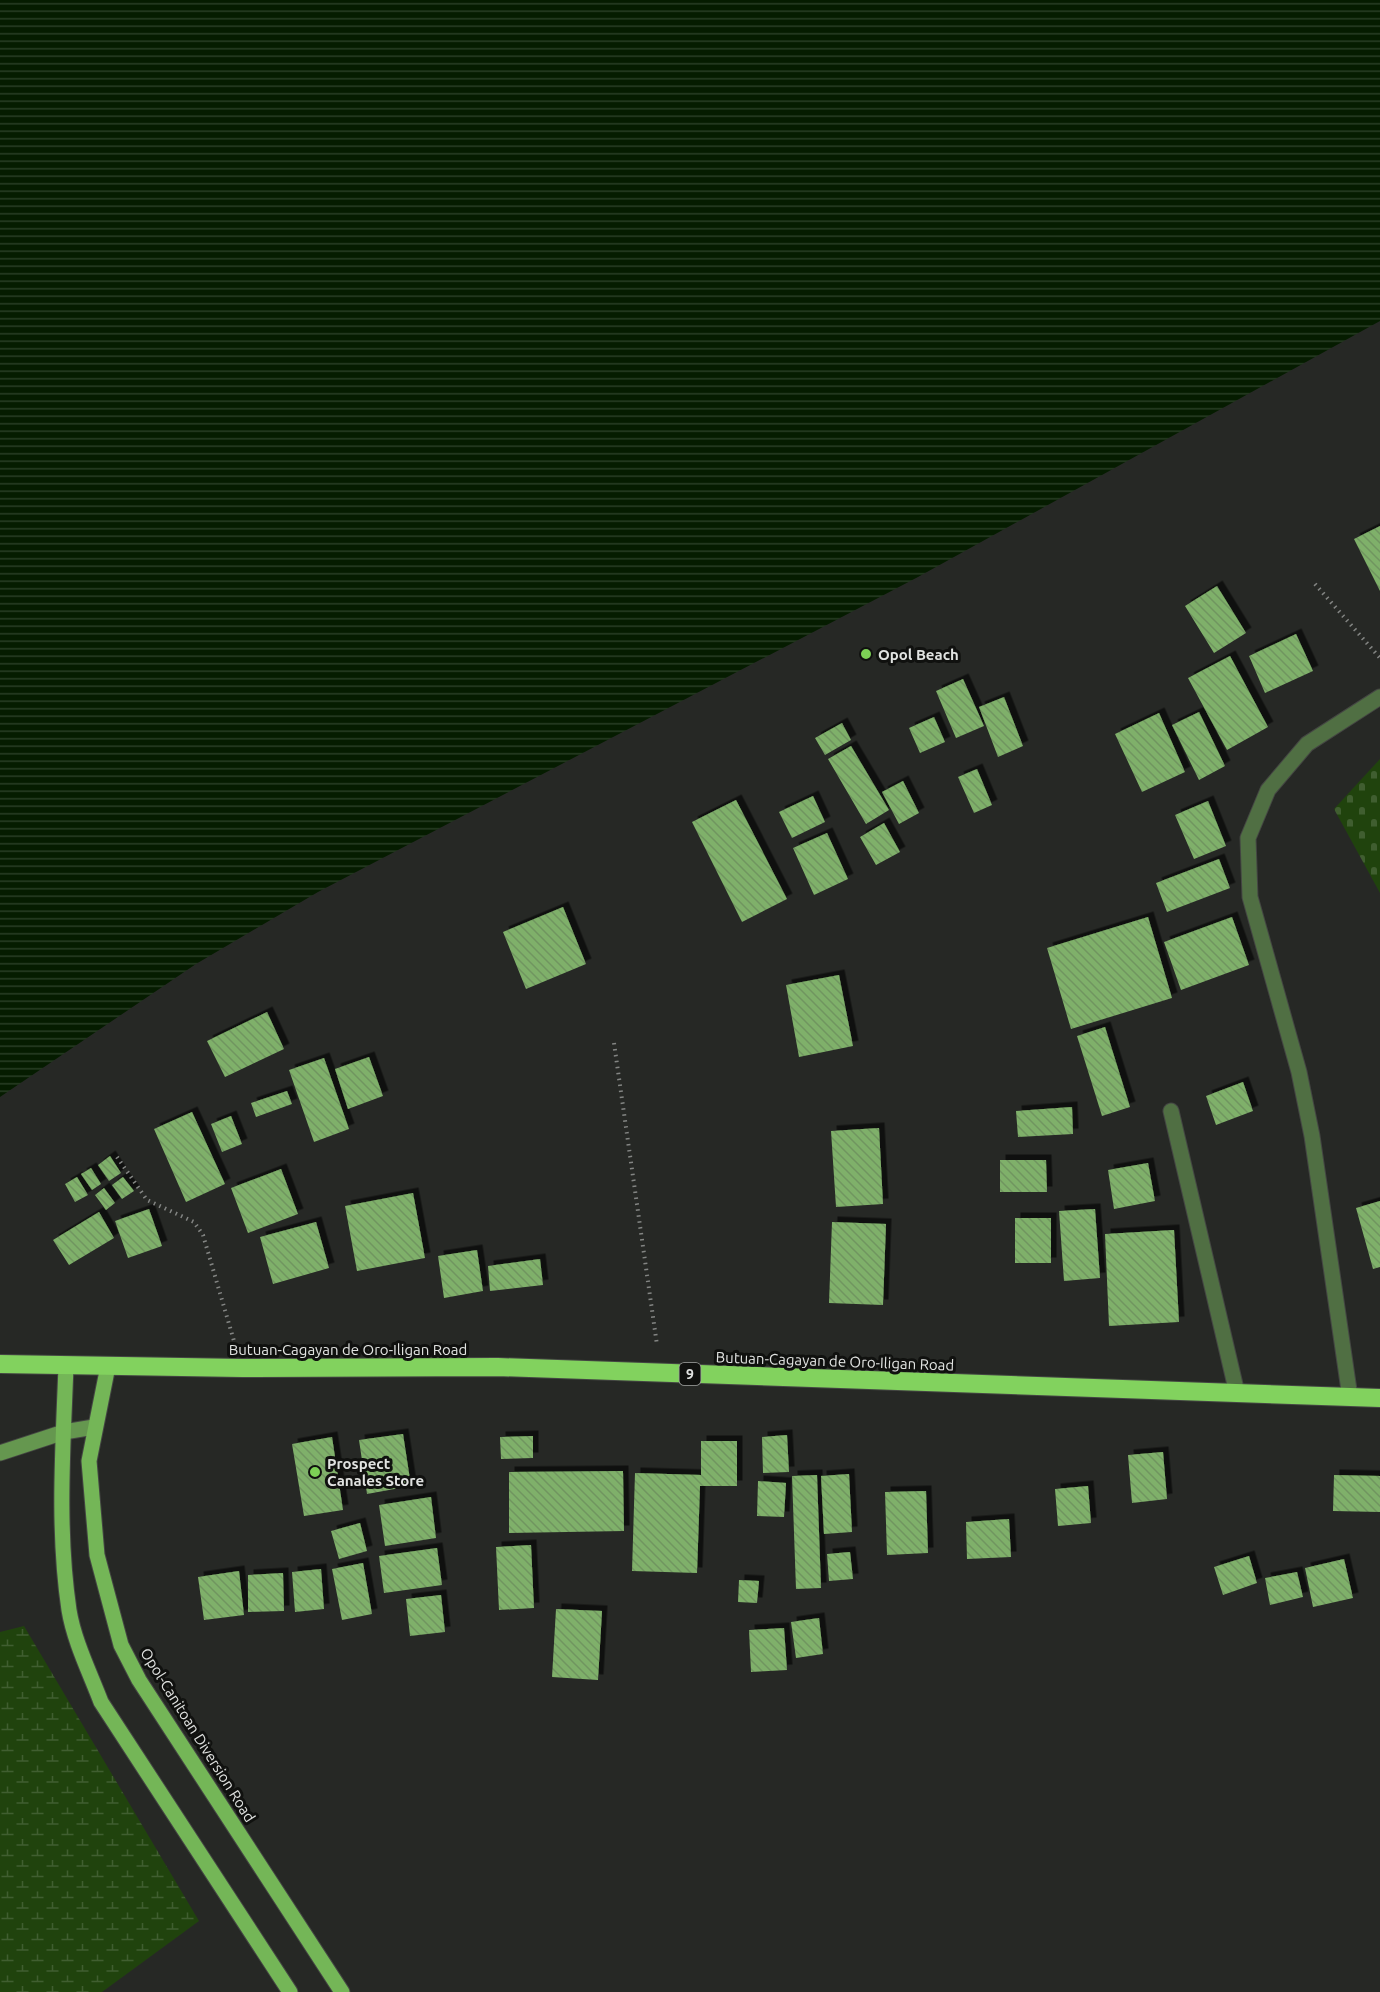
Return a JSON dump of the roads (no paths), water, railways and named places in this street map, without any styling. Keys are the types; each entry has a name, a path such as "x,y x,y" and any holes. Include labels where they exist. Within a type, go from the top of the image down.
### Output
{"highway":[{"name":"Butuan-Cagayan de Oro-Iligan Road","path":"0,1364 242,1368 498,1367 1380,1398"}],"main road":[{"path":"66,1366 61,1469 69,1613 101,1702 290,1992"},
{"name":"Opol-Canitoan Diversion Road","path":"108,1366 89,1461 97,1555 121,1645 139,1680 342,1992"}],"street":[{"path":"1350,1397 1312,1136 1299,1072 1250,897 1248,838 1268,790 1306,744 1380,697"},
{"path":"1171,1111 1237,1393"},
{"path":"0,1454 64,1432 94,1427"}],"place":[{"name":"Opol Beach","path":"866,654"},
{"name":"Prospect Canales Store","path":"315,1472"}]}
